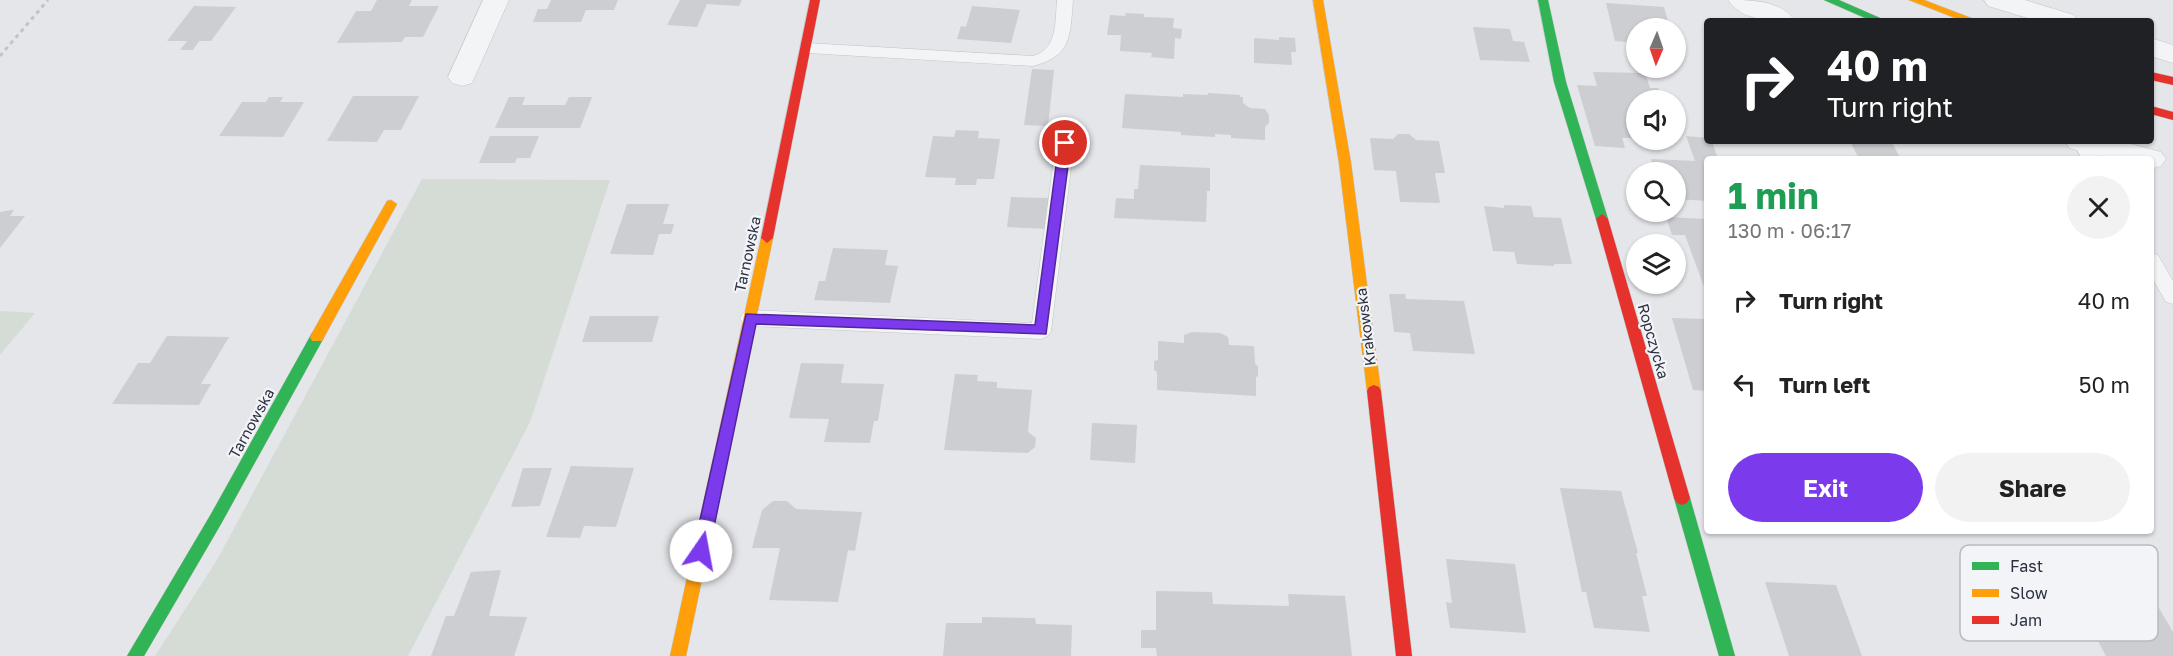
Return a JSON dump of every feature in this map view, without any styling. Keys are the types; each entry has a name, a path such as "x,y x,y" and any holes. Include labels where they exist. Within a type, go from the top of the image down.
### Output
{"street":[{"path":"462,77 496,0"},
{"name":"Tarnowska","path":"678,656 807,48 815,0"},
{"name":"Krakowska","path":"1318,0 1334,89 1353,230 1404,656"},
{"name":"Ropczycka","path":"1543,0 1560,82 1600,212 1727,656"},
{"path":"1742,0 1776,18"},
{"path":"1829,0 1874,18"},
{"path":"1914,0 1965,18"},
{"path":"1997,0 2055,18"},
{"path":"2154,48 2173,54"},
{"path":"2154,76 2173,81"},
{"path":"2154,111 2173,116"},
{"path":"2092,144 2139,156"},
{"path":"2154,160 2173,165"},
{"name":"Tarnowska","path":"135,656 216,519 391,204"}],"lane":[{"path":"807,48 1034,61 1046,59 1060,44 1065,0"},
{"path":"750,318 1041,331 1065,143"},
{"path":"2154,265 2173,297"}],"path":[{"path":"0,56 48,0"}],"shaded area":[{"path":"422,179 610,180 530,422 408,656 155,656 217,560"},
{"path":"0,311 35,313 0,355"}],"building":[{"path":"377,0 412,0 409,6 439,6 423,37 405,37 402,42 337,43 356,11 371,11"},
{"path":"551,0 618,0 614,10 586,10 581,22 533,22 538,9 547,9"},
{"path":"680,0 742,0 739,6 707,4 697,27 667,25"},
{"path":"1606,3 1664,7 1667,18 1626,18 1626,42 1615,41"},
{"path":"194,6 236,7 211,41 199,41 193,50 180,50 187,41 167,41"},
{"path":"972,6 1020,10 1011,43 957,39 961,26 966,27"},
{"path":"1126,13 1144,14 1144,17 1174,18 1173,28 1182,29 1181,39 1175,38 1174,59 1151,57 1152,53 1120,51 1121,35 1107,35 1110,15 1125,16"},
{"path":"1473,27 1510,29 1513,41 1524,42 1530,62 1480,60"},
{"path":"1279,37 1295,38 1296,52 1291,52 1292,65 1254,63 1254,38 1279,40"},
{"path":"1032,69 1054,70 1048,126 1024,125"},
{"path":"1593,72 1626,73 1626,78 1647,78 1650,88 1658,88 1659,90 1626,90 1626,138 1622,138 1625,148 1595,146 1577,85 1597,86"},
{"path":"1208,93 1240,95 1243,97 1243,103 1250,108 1265,109 1269,115 1269,123 1265,127 1265,140 1231,138 1231,135 1215,134 1215,137 1181,135 1181,132 1122,128 1125,94 1183,97 1183,94 1208,95"},
{"path":"353,96 419,96 401,130 384,130 377,142 327,141"},
{"path":"269,97 283,97 280,102 304,102 283,137 219,136 242,102 266,102"},
{"path":"509,97 525,97 522,105 565,105 569,97 592,97 580,128 495,128"},
{"path":"956,130 979,131 978,138 1000,139 994,179 977,179 976,185 955,185 956,178 925,177 933,136 954,137"},
{"path":"1398,134 1409,134 1416,140 1439,141 1445,173 1435,173 1440,203 1400,202 1396,171 1374,170 1370,138 1393,139"},
{"path":"490,136 539,136 530,158 517,158 515,163 479,163"},
{"path":"1686,136 1704,138 1704,144 1713,144 1717,156 1704,156 1704,201 1686,200 1686,162 1652,162 1651,159 1695,161"},
{"path":"1852,144 1893,144 1899,156 1858,156"},
{"path":"1140,165 1210,168 1206,222 1114,218 1116,198 1134,199 1134,189 1138,189"},
{"path":"1011,197 1050,198 1047,229 1007,227"},
{"path":"627,204 669,204 663,224 674,224 671,234 659,234 653,255 610,254"},
{"path":"1504,205 1531,206 1534,217 1561,218 1572,264 1554,264 1554,266 1517,264 1514,252 1493,251 1484,206 1504,208"},
{"path":"14,210 10,216 25,216 0,248 0,212"},
{"path":"1686,218 1704,219 1704,287 1686,234 1672,234 1668,222 1686,222"},
{"path":"833,248 888,250 885,265 898,266 890,303 814,300 819,281 825,281"},
{"path":"1389,294 1405,294 1406,299 1464,301 1475,354 1413,351 1410,333 1394,332"},
{"path":"590,316 659,316 652,342 582,342"},
{"path":"1672,318 1704,319 1704,391 1693,390"},
{"path":"1192,332 1220,333 1228,337 1229,345 1254,346 1255,363 1258,367 1256,396 1157,390 1157,372 1154,370 1154,361 1158,360 1158,341 1184,343 1184,335"},
{"path":"167,336 229,337 201,384 211,384 199,405 112,404 138,363 150,363"},
{"path":"801,363 844,364 841,383 884,384 878,421 874,421 870,443 824,442 829,419 789,418"},
{"path":"955,374 978,375 977,381 997,382 997,388 1032,390 1028,432 1036,438 1035,447 1028,453 944,450"},
{"path":"1092,423 1137,425 1135,463 1090,460"},
{"path":"571,466 634,468 616,527 584,526 580,538 546,537"},
{"path":"523,468 552,468 540,506 511,507"},
{"path":"1560,488 1621,491 1647,596 1642,596 1650,632 1594,628 1586,592 1582,592"},
{"path":"773,501 787,501 796,509 862,512 855,551 848,550 838,602 769,600 780,548 752,548 762,510"},
{"path":"1446,559 1515,564 1526,633 1450,628 1446,602 1452,603"},
{"path":"501,570 489,616 527,617 514,656 431,656 446,616 454,616 471,572"},
{"path":"1765,582 1836,585 1862,656 1789,656"},
{"path":"1156,591 1212,592 1213,604 1289,606 1288,594 1345,596 1352,656 1157,656 1156,648 1141,648 1141,630 1156,630"},
{"path":"2159,608 2173,632 2173,656 2106,656 2098,641 2158,641"},
{"path":"982,617 1035,618 1036,624 1072,625 1071,656 943,656 946,623 982,623"}],"traffic: fast":[{"path":"1543,0 1560,82 1602,219"},
{"path":"1829,0 1874,18"},
{"path":"135,656 216,519 317,337"},
{"path":"1682,498 1727,656"}],"traffic: slow":[{"path":"1318,0 1345,163 1374,391"},
{"path":"1914,0 1965,18"},
{"path":"317,337 391,204"},
{"path":"678,656 767,238"}],"traffic: jam":[{"path":"767,238 815,0"},
{"path":"2154,77 2173,81"},
{"path":"2154,111 2173,116"},
{"path":"1602,219 1682,498"},
{"path":"1374,391 1404,656"}],"route":[{"path":"701,551 750,318 1041,331 1065,143"}]}
